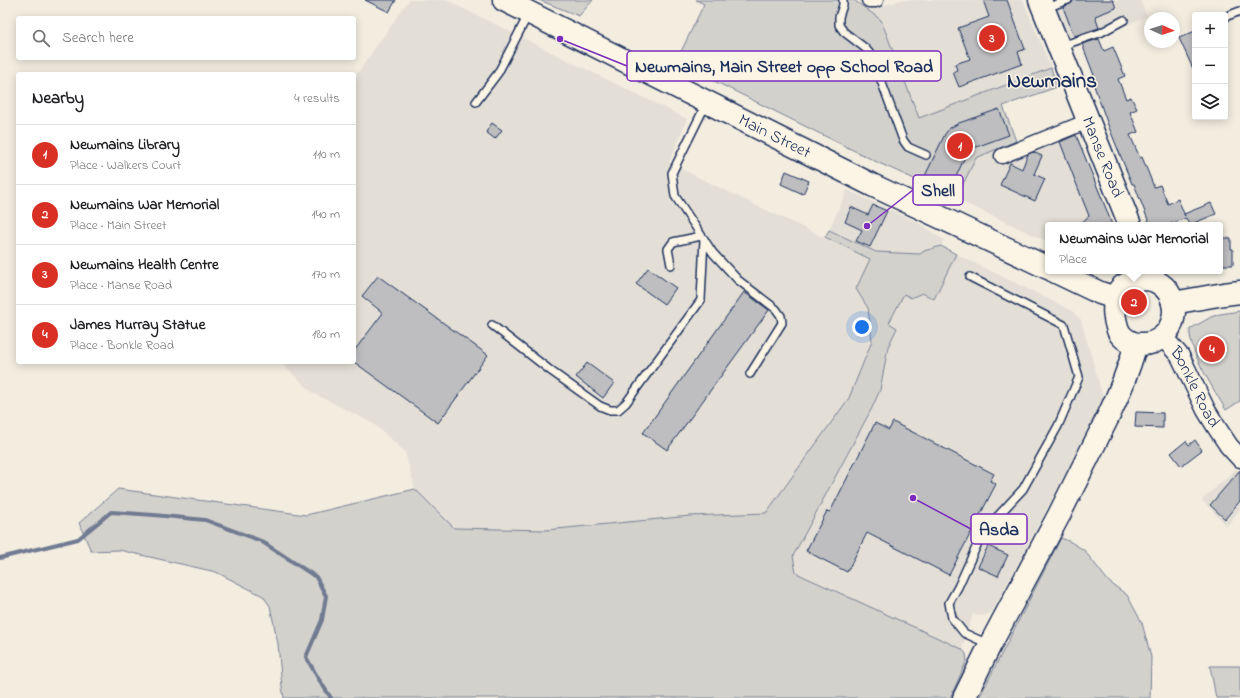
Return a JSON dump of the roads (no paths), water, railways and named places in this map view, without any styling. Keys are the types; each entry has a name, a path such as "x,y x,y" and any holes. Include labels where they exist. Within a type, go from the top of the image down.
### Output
{"main road":[{"name":"Main Street","path":"504,0 872,186 1045,267"},
{"name":"Manse Road","path":"1042,5 1129,222"},
{"path":"1060,274 1100,293 1116,298"},
{"path":"1140,275 1164,287 1170,295 1174,314 1172,322 1163,337 1157,341 1147,344 1136,344 1127,340 1121,335 1117,328 1114,309 1116,298 1123,287 1140,275"},
{"path":"1173,304 1240,292"},
{"path":"964,698 1116,402 1136,344"}],"street":[{"path":"869,0 876,0"},
{"path":"1002,156 1088,121"},
{"name":"Bonkle Road","path":"1163,337 1180,356 1206,410 1229,446 1240,458"}],"lane":[{"path":"844,0 839,17 840,25 844,32 865,48 872,56 903,140 908,146 926,155"},
{"path":"1042,5 1068,0"},
{"path":"1228,16 1240,11"},
{"path":"476,102 498,73 529,12"},
{"path":"1059,47 1100,32 1124,20"},
{"path":"707,102 672,174 675,196 713,253 738,280 776,308 781,316 782,324 750,374"},
{"path":"671,265 668,249 674,242 702,238"},
{"path":"492,325 551,371 600,406 610,410 618,410 626,403 701,300 702,238"},
{"path":"970,277 1064,325 1079,377 1058,426 1023,490 983,532 958,587 949,603 952,618 964,632 990,645"}],"waterway":[{"path":"0,558 78,539 111,512 205,520 261,541 316,577 326,596 322,620 306,657 331,698"}],"place":[{"name":"Newmains Health Centre","path":"992,38"},
{"name":"Newmains, Main Street opp School Road","path":"560,39"},
{"name":"Newmains Library","path":"960,146"},
{"name":"Shell","path":"867,226"},
{"name":"Newmains War Memorial","path":"1134,302"},
{"name":"James Murray Statue","path":"1212,349"},
{"name":"Asda","path":"913,498"}],"district":[{"name":"Newmains","path":"1052,82"}]}
